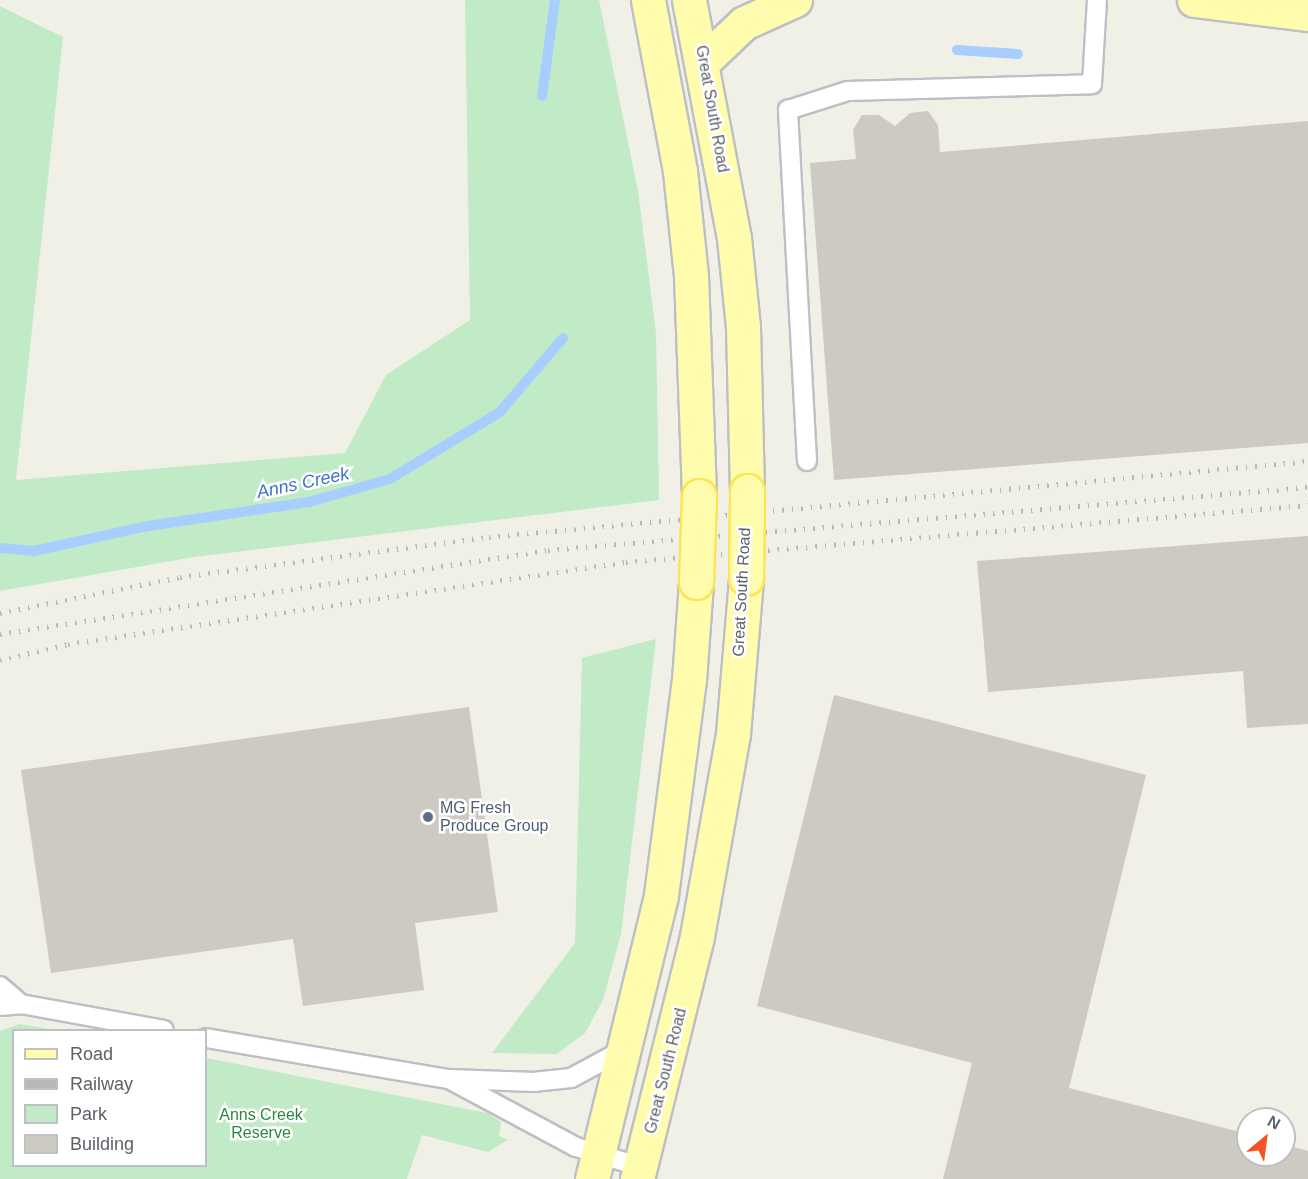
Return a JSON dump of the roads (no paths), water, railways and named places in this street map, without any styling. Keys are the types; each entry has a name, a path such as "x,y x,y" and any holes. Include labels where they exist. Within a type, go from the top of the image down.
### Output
{"main road":[{"path":"596,1166 628,1047 661,895 689,680 696,582 699,496 691,276 680,171 648,0"},
{"name":"Great South Road","path":"639,1173 697,936 733,734 746,578 747,491 743,327 704,61 689,0"},
{"path":"704,61 744,22 795,0"},
{"path":"1194,0 1308,14"}],"lane":[{"path":"807,461 788,110 848,91 1092,84 1097,0"},
{"path":"0,986 21,1004"},
{"path":"0,1006 21,1004 158,1029"},
{"path":"207,1038 449,1079 535,1082 570,1078 628,1047"},
{"path":"449,1079 576,1147 596,1166 639,1173"}],"waterway":[{"name":"Anns Creek","path":"542,96 555,0"},
{"name":"Anns Creek","path":"957,50 1018,54"},
{"name":"Anns Creek","path":"0,548 34,551 148,526 309,502 390,479 500,412 563,338"}],"railway":[{"path":"0,613 180,577 489,537 1308,461"},
{"path":"0,634 548,550 1308,487"},
{"path":"0,660 68,644 626,562 1308,505"}],"place":[{"name":"MG Fresh Produce Group","path":"428,817"}],"park label":[{"name":"Anns Creek Reserve","path":"261,1124"}]}
